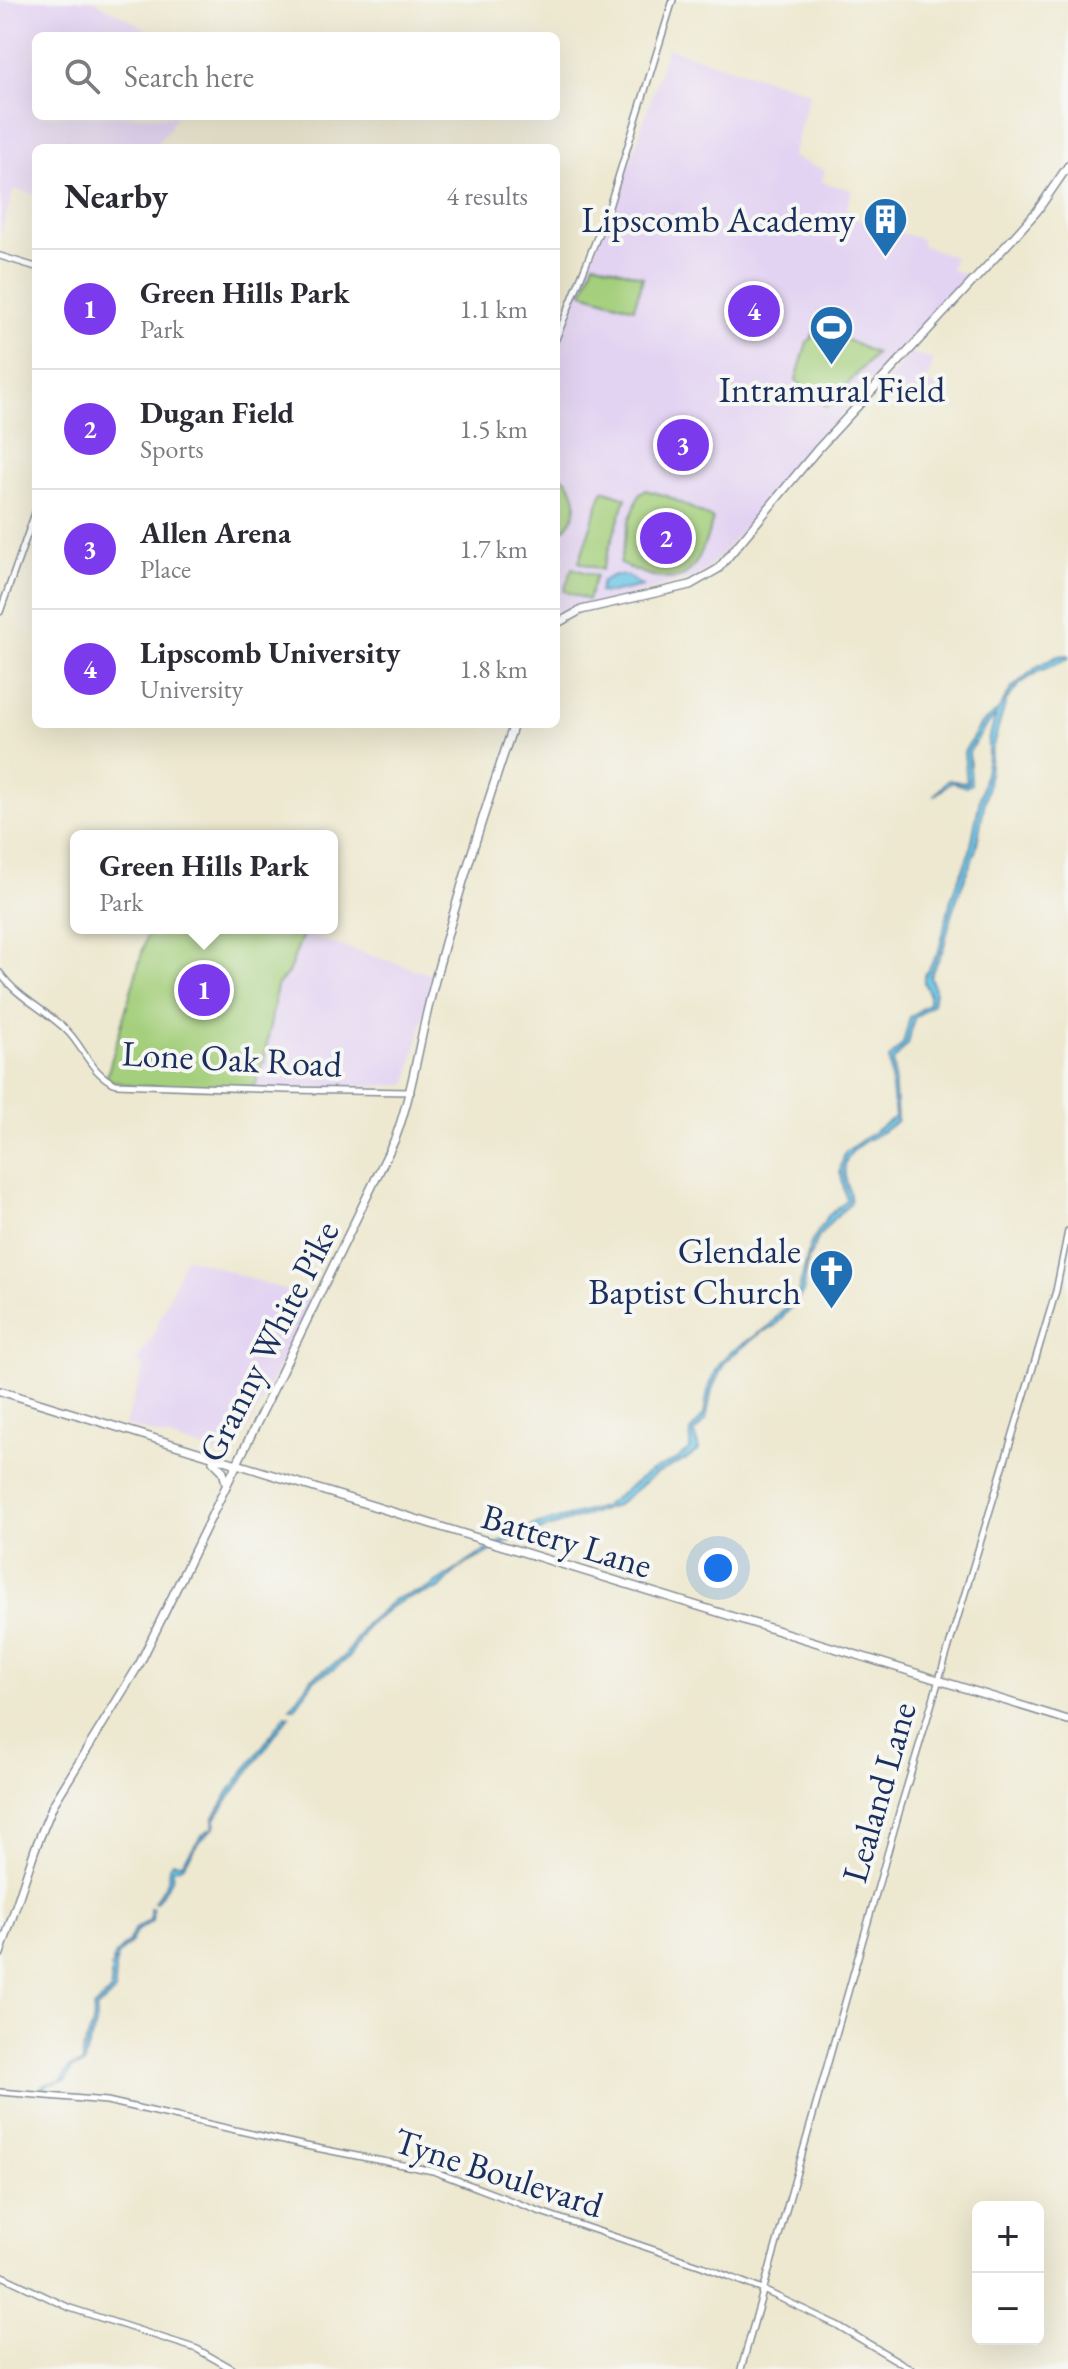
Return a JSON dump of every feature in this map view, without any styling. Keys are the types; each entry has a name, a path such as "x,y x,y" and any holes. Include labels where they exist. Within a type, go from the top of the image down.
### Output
{"main road":[{"path":"560,622 581,610 690,585 718,569 817,450 1037,211 1068,166"},
{"name":"Granny White Pike","path":"0,1954 53,1805 140,1663 397,1135 411,1092 449,926 513,728"},
{"name":"Battery Lane","path":"0,1391 1068,1720"},
{"path":"208,1457 223,1471 226,1483"}],"street":[{"path":"560,329 608,210 673,0"},
{"path":"0,256 32,266"},
{"path":"0,612 32,521"},
{"name":"Lone Oak Road","path":"0,973 16,991 66,1029 97,1071 116,1084 411,1092"},
{"name":"Lealand Lane","path":"741,2369 938,1682 1054,1297 1068,1231"},
{"name":"Tyne Boulevard","path":"0,2092 107,2101 433,2171 763,2290 837,2325 911,2369"},
{"path":"0,2275 70,2308 197,2349 232,2369"}],"shaded area":[{"path":"0,0 93,0 152,32 32,32 32,120 174,120 156,144 32,144 32,194 14,189 0,236"},
{"path":"667,48 810,92 792,157 825,170 822,182 852,190 847,208 858,220 922,239 922,245 954,257 951,270 971,276 890,359 718,558 698,577 560,615 560,335 631,161"},
{"path":"910,353 934,360 927,383 940,388 933,407 884,385"},
{"path":"303,934 433,975 407,1085 253,1089 264,1060 277,986 288,973"},
{"path":"186,1257 313,1299 235,1454 229,1456 125,1425 144,1366 136,1361 151,1340"}],"green space":[{"path":"594,262 643,277 634,308 583,293"},
{"name":"Intramural Field","path":"816,326 831,332 832,338 843,339 876,353 827,407 796,380 807,342"},
{"path":"560,475 576,498 574,514 565,529 560,528"},
{"path":"603,490 626,498 602,570 579,562"},
{"path":"645,490 667,496 713,519 699,557 683,576 672,579 659,577 620,564 629,521 640,493"},
{"path":"572,568 596,576 588,600 564,591"},
{"path":"147,934 303,934 288,973 277,986 264,1061 253,1089 131,1086 106,1079"}],"water":[{"path":"614,575 627,576 642,586 610,593 599,592 602,581"},
{"path":"1068,655 1068,659 1037,672 1019,685 1006,701 991,752 976,849 953,909 943,950 930,976 935,990 933,1004 914,1018 908,1044 893,1061 897,1120 853,1150 848,1157 844,1171 850,1204 818,1238 808,1260 803,1292 775,1326 762,1332 725,1361 712,1389 706,1420 694,1433 699,1450 655,1474 615,1506 514,1539 459,1568 439,1589 392,1606 367,1627 348,1658 314,1680 295,1708 290,1708 312,1678 343,1658 366,1624 395,1599 427,1589 489,1548 532,1526 603,1507 649,1472 676,1460 690,1449 691,1431 704,1415 709,1385 720,1363 769,1326 798,1293 811,1243 828,1216 847,1201 840,1171 845,1152 895,1117 889,1059 903,1044 910,1017 929,1003 924,977 939,951 951,899 970,851 988,758 988,741 996,716 969,752 971,784 966,787 952,782 934,796 948,780 967,783 964,752 981,724 997,712 1012,688 1038,666 1058,656"},
{"path":"286,1715 289,1716 215,1819 214,1827 183,1866 173,1869 172,1880 154,1902 168,1881 169,1867 173,1862 182,1863 203,1834 213,1827 214,1817 231,1789"},
{"path":"150,1908 153,1909 152,1921 136,1932 118,1956 115,1992 96,2009 96,2023 84,2065 72,2068 67,2080 46,2085 42,2092 42,2085 61,2081 70,2067 83,2064 83,2050 93,2024 93,2008 111,1991 111,1969 115,1956 129,1941 134,1930 150,1920"}],"place":[{"name":"Lipscomb Academy","path":"886,258"},
{"name":"Lipscomb University","path":"754,311"},
{"name":"Intramural Field","path":"832,366"},
{"name":"Allen Arena","path":"683,445"},
{"name":"Dugan Field","path":"666,538"},
{"name":"Green Hills Park","path":"204,990"},
{"name":"Glendale Baptist Church","path":"832,1310"}]}
